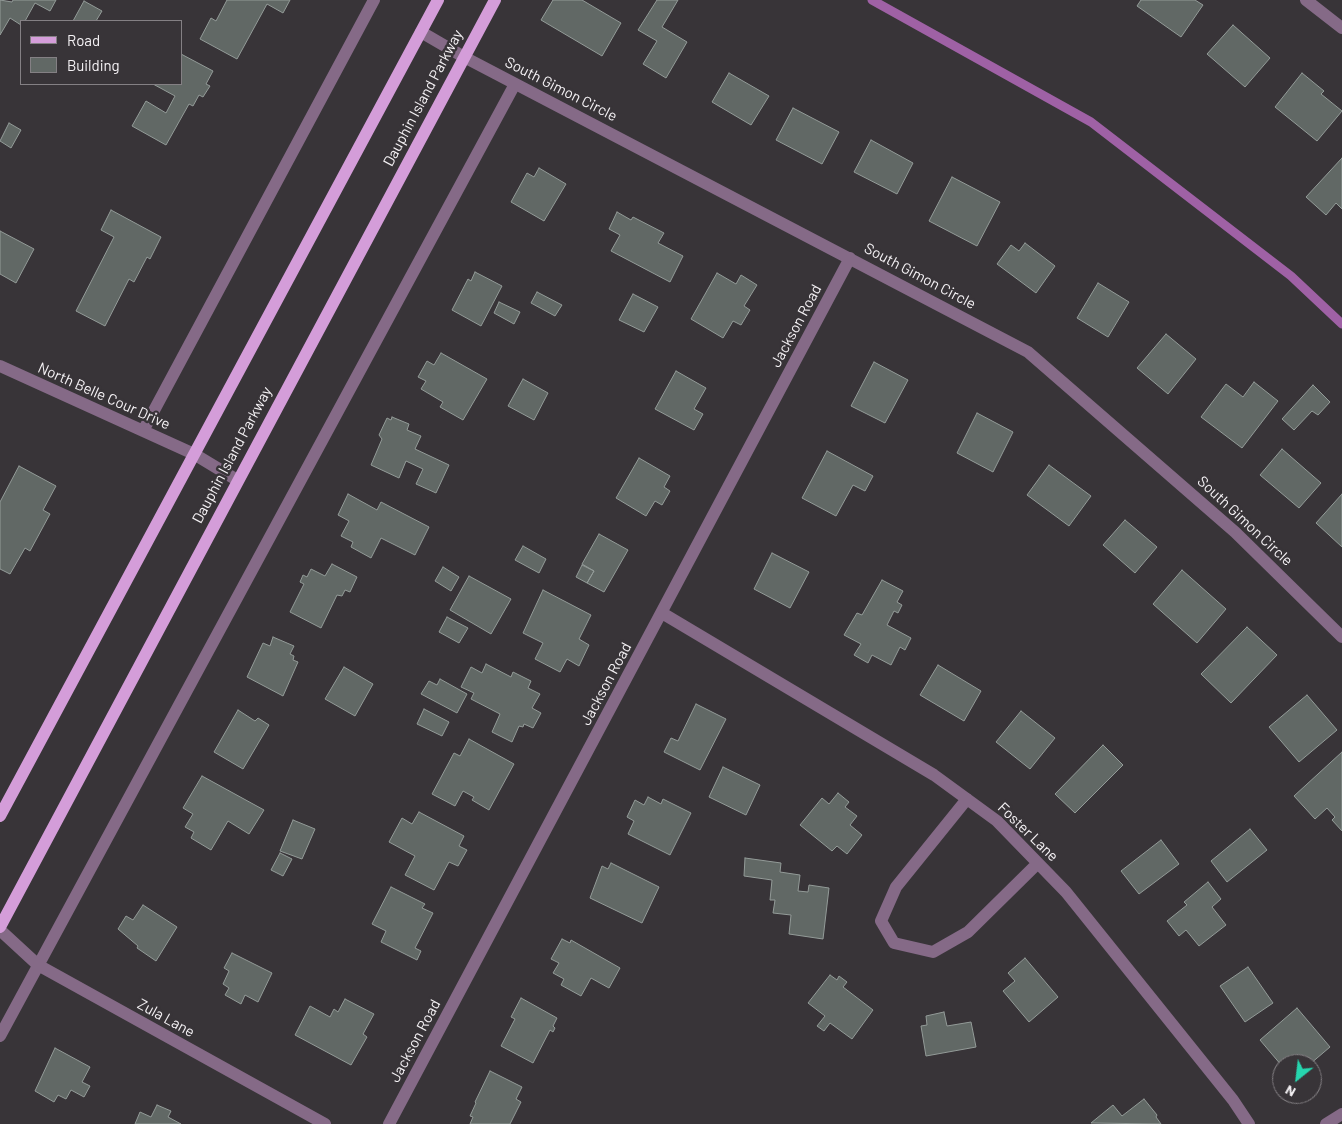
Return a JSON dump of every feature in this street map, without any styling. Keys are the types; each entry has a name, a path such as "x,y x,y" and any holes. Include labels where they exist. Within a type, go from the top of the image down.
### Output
{"main road":[{"path":"0,816 438,0"},
{"name":"Dauphin Island Parkway","path":"0,928 494,0"}],"street":[{"path":"143,431 374,0"},
{"path":"1306,0 1342,28"},
{"name":"South Gimon Circle","path":"421,32 515,84 1028,352 1235,532 1342,637"},
{"path":"0,1036 515,84"},
{"name":"Jackson Road","path":"389,1124 850,258"},
{"name":"North Belle Cour Drive","path":"0,366 194,454 237,480"},
{"name":"Foster Lane","path":"662,613 934,775 997,821 1066,892 1233,1100 1249,1124"},
{"path":"967,799 896,887 881,921 894,943 933,952 968,932 1038,863"},
{"name":"Zula Lane","path":"0,928 38,965 324,1124"},
{"path":"1326,1124 1342,1114"}],"building":[{"path":"0,0 12,2 13,0 56,0 50,11 35,3 26,20 20,20 20,24 10,18 0,35"},
{"path":"227,0 290,0 283,13 267,4 237,59 200,39 211,18 216,21"},
{"path":"553,0 582,0 621,23 602,56 541,20"},
{"path":"657,0 678,0 662,27 687,42 666,78 643,64 657,41 638,30"},
{"path":"1141,0 1195,0 1203,5 1181,37 1137,6"},
{"path":"84,1 102,11 97,20 74,20"},
{"path":"1233,25 1270,58 1245,87 1207,54"},
{"path":"182,55 213,71 206,84 210,86 203,97 199,95 193,106 189,104 166,145 132,126 146,101 166,113 175,96 155,85 182,85"},
{"path":"729,73 769,96 751,125 712,102"},
{"path":"1302,73 1324,91 1321,94 1342,111 1317,141 1275,107"},
{"path":"793,108 839,132 822,164 776,140"},
{"path":"9,123 21,130 11,148 0,141"},
{"path":"871,140 913,163 897,194 854,172"},
{"path":"1342,158 1342,209 1336,203 1326,215 1306,197"},
{"path":"539,168 566,184 544,221 511,202 527,173 534,177"},
{"path":"952,177 1000,202 977,246 929,221"},
{"path":"111,210 161,237 150,259 147,257 134,282 129,279 105,326 76,311 114,237 101,230"},
{"path":"617,212 631,220 633,217 664,233 658,243 683,256 670,282 611,251 620,235 609,229"},
{"path":"0,231 34,249 16,283 0,274"},
{"path":"1025,243 1055,266 1036,293 997,264 1011,245 1019,251"},
{"path":"475,272 502,286 481,326 452,310 468,279 471,281"},
{"path":"717,273 736,284 741,275 757,285 744,306 750,310 741,325 733,321 723,338 691,319"},
{"path":"1098,283 1129,302 1108,337 1077,318"},
{"path":"537,292 562,305 555,316 531,303"},
{"path":"633,294 658,307 644,332 619,320"},
{"path":"499,302 520,312 514,324 494,313"},
{"path":"1166,334 1196,359 1168,394 1137,368"},
{"path":"441,353 487,379 463,420 440,407 443,402 421,389 426,381 418,377 427,361 434,365"},
{"path":"874,362 908,380 885,423 851,406"},
{"path":"676,371 706,388 694,409 703,414 694,430 655,409"},
{"path":"523,379 548,393 534,420 508,406"},
{"path":"1254,382 1278,401 1242,448 1201,417 1226,384 1243,397"},
{"path":"1313,385 1330,402 1318,415 1312,411 1294,430 1282,419"},
{"path":"977,413 1013,432 993,472 957,453"},
{"path":"392,417 409,424 407,430 421,436 415,449 449,465 436,493 416,484 423,469 406,461 399,478 371,465 382,439 379,435 387,418 391,420"},
{"path":"1282,449 1321,483 1299,508 1260,475"},
{"path":"827,451 873,476 865,491 853,485 836,516 802,498"},
{"path":"639,458 670,476 664,487 670,491 662,505 655,501 646,516 616,498"},
{"path":"1049,465 1091,496 1069,526 1027,495"},
{"path":"19,466 56,486 43,510 50,514 30,551 25,548 10,574 0,569 0,502"},
{"path":"348,494 377,510 381,502 429,527 415,555 381,538 371,558 351,547 353,542 341,536 349,521 338,515"},
{"path":"1342,494 1342,547 1316,523"},
{"path":"1125,520 1157,547 1135,573 1103,545"},
{"path":"599,534 628,550 604,592 587,583 594,571 582,564"},
{"path":"523,546 546,559 539,573 515,560"},
{"path":"772,553 809,572 790,608 754,589"},
{"path":"332,564 357,577 350,592 345,590 342,596 337,595 321,628 290,612 304,584 300,582 303,575 307,577 311,569 325,576"},
{"path":"582,565 594,571 587,583 576,577"},
{"path":"443,567 459,577 451,591 435,581"},
{"path":"1182,570 1226,609 1197,643 1153,604"},
{"path":"469,576 511,599 491,634 450,610"},
{"path":"882,580 903,591 897,602 902,605 898,613 894,611 887,625 911,638 905,650 900,647 891,665 872,655 868,663 854,655 861,644 844,635 857,613 862,615"},
{"path":"543,590 591,615 579,639 589,645 579,666 567,659 560,672 535,659 543,643 523,633"},
{"path":"447,617 468,628 459,643 439,632"},
{"path":"1247,627 1277,655 1231,703 1201,674"},
{"path":"273,637 294,646 290,654 294,656 293,660 298,662 283,696 247,677 263,643 270,646"},
{"path":"486,664 511,677 513,672 531,681 528,688 540,694 532,708 541,713 533,728 524,724 523,727 519,726 512,742 492,732 500,714 471,699 474,693 461,687 471,667 482,673"},
{"path":"938,665 981,691 964,721 920,695"},
{"path":"344,667 373,684 355,716 325,699"},
{"path":"440,679 467,694 457,713 421,694 429,681 437,685"},
{"path":"1307,695 1337,730 1299,762 1269,727"},
{"path":"696,704 726,719 700,770 664,752 671,738 678,741"},
{"path":"424,709 449,722 442,736 417,724"},
{"path":"238,710 255,721 258,718 269,725 243,769 214,752"},
{"path":"1021,711 1055,738 1030,769 996,742"},
{"path":"469,739 514,764 489,810 472,800 474,797 463,791 455,806 432,794 454,753 460,756"},
{"path":"1103,745 1123,765 1075,813 1055,794"},
{"path":"1342,752 1342,831 1332,820 1335,817 1327,808 1315,819 1294,796"},
{"path":"723,767 760,785 746,815 709,797"},
{"path":"202,776 264,810 249,834 228,821 211,850 191,838 194,832 185,827 193,814 183,808"},
{"path":"838,793 849,802 845,807 857,816 850,825 862,835 847,854 837,846 832,851 800,825 822,798 829,804"},
{"path":"648,797 661,804 663,799 691,813 670,855 628,834 634,821 627,817 635,800 644,805"},
{"path":"419,812 464,836 459,846 467,850 458,866 449,862 434,890 405,875 415,856 389,842 402,818 412,824"},
{"path":"293,820 315,829 302,859 280,851"},
{"path":"1250,829 1267,850 1227,882 1211,861"},
{"path":"1161,840 1179,864 1139,894 1121,871"},
{"path":"280,853 292,859 283,876 271,870"},
{"path":"745,858 781,863 780,872 800,875 798,891 808,892 809,885 829,888 823,939 789,934 791,915 773,913 775,900 770,900 772,880 744,876"},
{"path":"611,863 659,887 642,923 590,898 602,866 608,869"},
{"path":"1208,882 1221,899 1212,907 1226,925 1199,946 1186,930 1179,936 1167,921 1187,905 1184,902"},
{"path":"391,887 425,904 422,908 433,913 415,948 421,951 417,960 381,942 386,931 372,924"},
{"path":"143,905 177,927 156,961 137,948 138,946 118,929 126,916 133,920"},
{"path":"562,939 570,943 571,940 620,968 609,988 591,978 581,996 561,985 564,979 553,973 559,963 551,959"},
{"path":"232,953 272,973 258,1002 245,995 241,1004 225,995 229,988 223,984 229,971 224,968"},
{"path":"1025,958 1058,997 1029,1022 1003,991 1015,981 1008,973"},
{"path":"1248,967 1273,1003 1245,1022 1220,986"},
{"path":"830,975 837,980 839,976 847,982 843,987 873,1010 852,1039 830,1023 824,1031 817,1026 825,1016 808,1003"},
{"path":"521,998 557,1018 553,1026 555,1028 553,1032 550,1030 533,1063 501,1046 515,1019 511,1017"},
{"path":"345,999 374,1014 363,1034 367,1037 351,1065 295,1035 310,1006 330,1017 334,1009 338,1012"},
{"path":"1297,1008 1330,1047 1322,1054 1272,1054 1260,1040"},
{"path":"944,1012 947,1026 971,1022 976,1047 926,1056 921,1026 927,1025 926,1016"},
{"path":"55,1048 90,1067 82,1082 90,1086 84,1097 71,1090 66,1099 58,1095 54,1102 35,1091"},
{"path":"490,1071 522,1087 516,1099 521,1102 510,1124 470,1124 473,1117 470,1116 475,1102"},
{"path":"1144,1099 1157,1115 1156,1117 1161,1124 1091,1123 1113,1105 1122,1116"},
{"path":"157,1105 171,1111 168,1117 181,1124 135,1124 140,1112 151,1117"}],"waterway":[{"path":"872,0 1091,122 1291,276 1342,324"}]}
